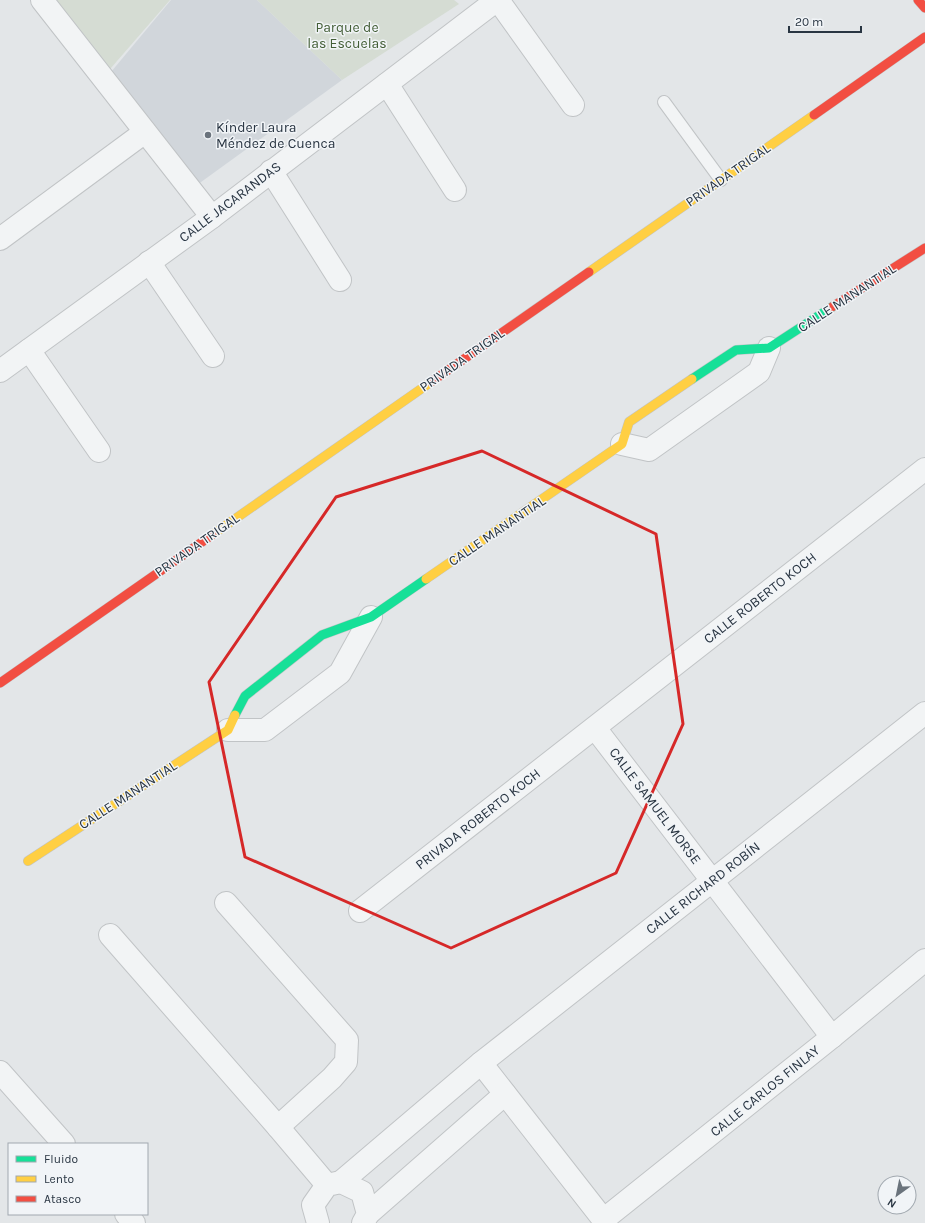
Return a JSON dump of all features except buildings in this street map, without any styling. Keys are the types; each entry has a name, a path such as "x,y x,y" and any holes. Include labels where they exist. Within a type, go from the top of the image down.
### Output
{"street":[{"path":"42,0 212,217"},
{"path":"497,0 573,105"},
{"name":"CALLE JACARANDAS","path":"0,371 212,217 497,0"},
{"path":"918,0 925,8"},
{"name":"PRIVADA TRIGAL","path":"0,683 925,37"},
{"path":"387,84 455,190"},
{"path":"0,239 145,132"},
{"path":"271,171 340,280"},
{"name":"CALLE MANANTIAL","path":"28,861 228,730 245,696 322,635 371,617 622,444 629,422 736,350 770,348 925,248"},
{"path":"149,262 213,356"},
{"path":"622,444 649,450 759,372 770,348"},
{"path":"29,350 99,451"},
{"name":"CALLE ROBERTO KOCH","path":"595,728 925,469"},
{"name":"CALLE MANANTIAL","path":"228,730 265,730 340,673 371,617"},
{"name":"CALLE RICHARD ROBÍN","path":"318,1223 312,1205 334,1184 481,1063 925,713"},
{"name":"CALLE SAMUEL MORSE","path":"595,728 832,1037"},
{"name":"PRIVADA ROBERTO KOCH","path":"360,911 595,728"},
{"path":"226,903 348,1040 346,1062 332,1078 278,1127"},
{"path":"110,934 278,1127 334,1184 362,1192 366,1218"},
{"name":"CALLE CARLOS FINLAY","path":"605,1221 925,960"},
{"path":"481,1063 605,1221"},
{"path":"0,1072 63,1143"},
{"path":"366,1218 505,1094"},
{"path":"127,1215 134,1223"}],"lane":[{"path":"664,102 721,180"}],"highlighted area":[{"path":"482,451 656,534 683,724 616,873 451,948 245,857 209,682 336,497"}],"shaded area":[{"name":"Kínder Laura Méndez de Cuenca","path":"171,0 257,0 342,80 190,190 106,78"}],"green space":[{"path":"45,0 170,0 104,76"},
{"name":"Parque de las Escuelas","path":"257,0 454,0 459,4 342,80"}],"traffic: fast":[{"path":"692,379 736,350 769,348 832,307"},
{"path":"235,715 245,696 322,635 371,617 426,579"}],"traffic: slow":[{"path":"589,272 814,115"},
{"path":"426,579 622,444 629,422 692,379"},
{"path":"212,535 431,382"},
{"path":"28,861 228,730 235,715"}],"traffic: jam":[{"path":"918,0 925,8"},
{"path":"814,115 925,37"},
{"path":"832,307 925,248"},
{"path":"431,382 589,272"},
{"path":"0,683 212,535"}],"place":[{"name":"Kínder Laura Méndez de Cuenca","path":"208,135"}]}
